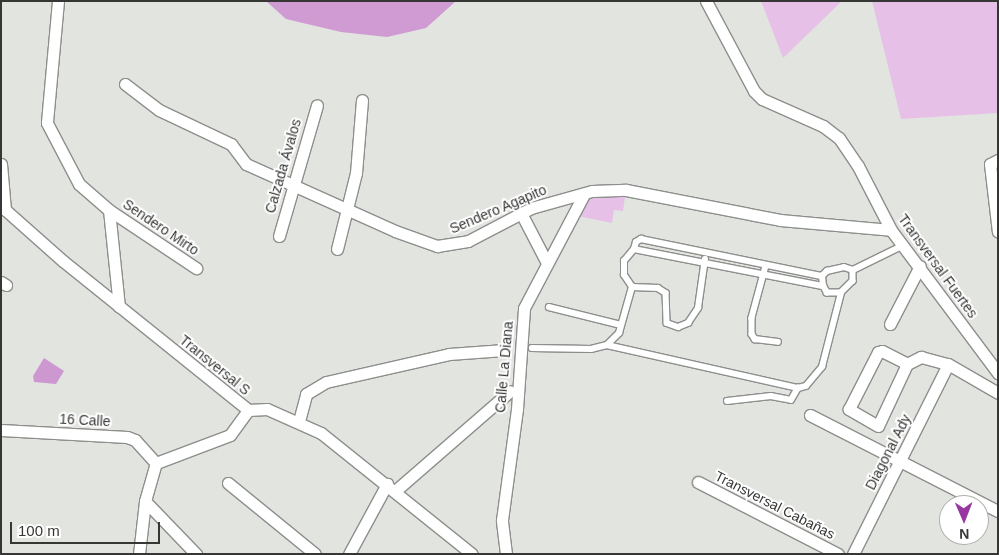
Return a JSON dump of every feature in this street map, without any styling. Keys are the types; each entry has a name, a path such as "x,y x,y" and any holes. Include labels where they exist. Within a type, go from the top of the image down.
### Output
{"street":[{"name":"Sendero Mirto","path":"58,1 47,123 79,184 109,210 196,268"},
{"name":"Transversal Fuertes","path":"706,1 754,91 762,99 823,126 839,138 858,166 891,230 994,362 998,373"},
{"name":"Sendero Agapito","path":"125,84 159,110 231,144 246,164 414,238 445,247 468,241 521,213 562,199 583,196 592,191 626,190 752,215 891,230"},
{"path":"337,249 348,209 359,144 362,100"},
{"name":"Calzada Ávalos","path":"279,236 317,105"},
{"path":"994,162 998,232"},
{"path":"1,164 3,208"},
{"name":"Calle La Diana","path":"506,554 502,520 516,409 524,308 583,196"},
{"name":"Transversal S","path":"3,208 118,306 248,410 267,409 299,421 321,434 472,554"},
{"path":"109,210 118,306"},
{"path":"521,213 547,263"},
{"path":"890,324 920,266"},
{"path":"299,421 306,394 326,382 448,354 504,350"},
{"path":"907,364 878,352 849,410 880,425 907,364 921,357 948,364 998,393"},
{"name":"Diagonal Ady","path":"853,554 948,364"},
{"path":"349,554 391,488 510,391"},
{"path":"139,554 145,501 156,463 230,435 248,410"},
{"path":"810,415 998,511"},
{"name":"16 Calle","path":"1,430 127,438 135,440 156,463"},
{"name":"Transversal Cabañas","path":"698,482 838,554"},
{"path":"228,483 228,487 315,554"},
{"path":"145,501 196,554"}],"lane":[{"path":"607,345 619,333 632,287 624,275 624,261 634,250 636,242 641,239 706,254 822,276 834,268 853,270 904,245"},
{"path":"634,250 704,263 763,277 822,286"},
{"path":"632,287 658,288 666,293 666,320 678,327 688,323 698,308 706,254"},
{"path":"766,266 752,318 752,334 756,339 778,342"},
{"path":"532,348 592,349 607,345 798,388 806,386 822,367 841,293 853,281 853,270"},
{"path":"822,276 822,286 827,293 841,293"},
{"path":"549,307 622,325"},
{"path":"727,401 771,396 790,400 798,388"}],"shaded area":[{"path":"266,1 456,1 426,28 387,37 341,32 286,19"},
{"path":"761,1 842,1 783,58"},
{"path":"872,1 998,1 998,113 901,119"},
{"path":"626,190 623,211 614,210 612,223 573,215 583,196"},
{"path":"44,358 64,371 56,384 34,382 33,376"}]}
